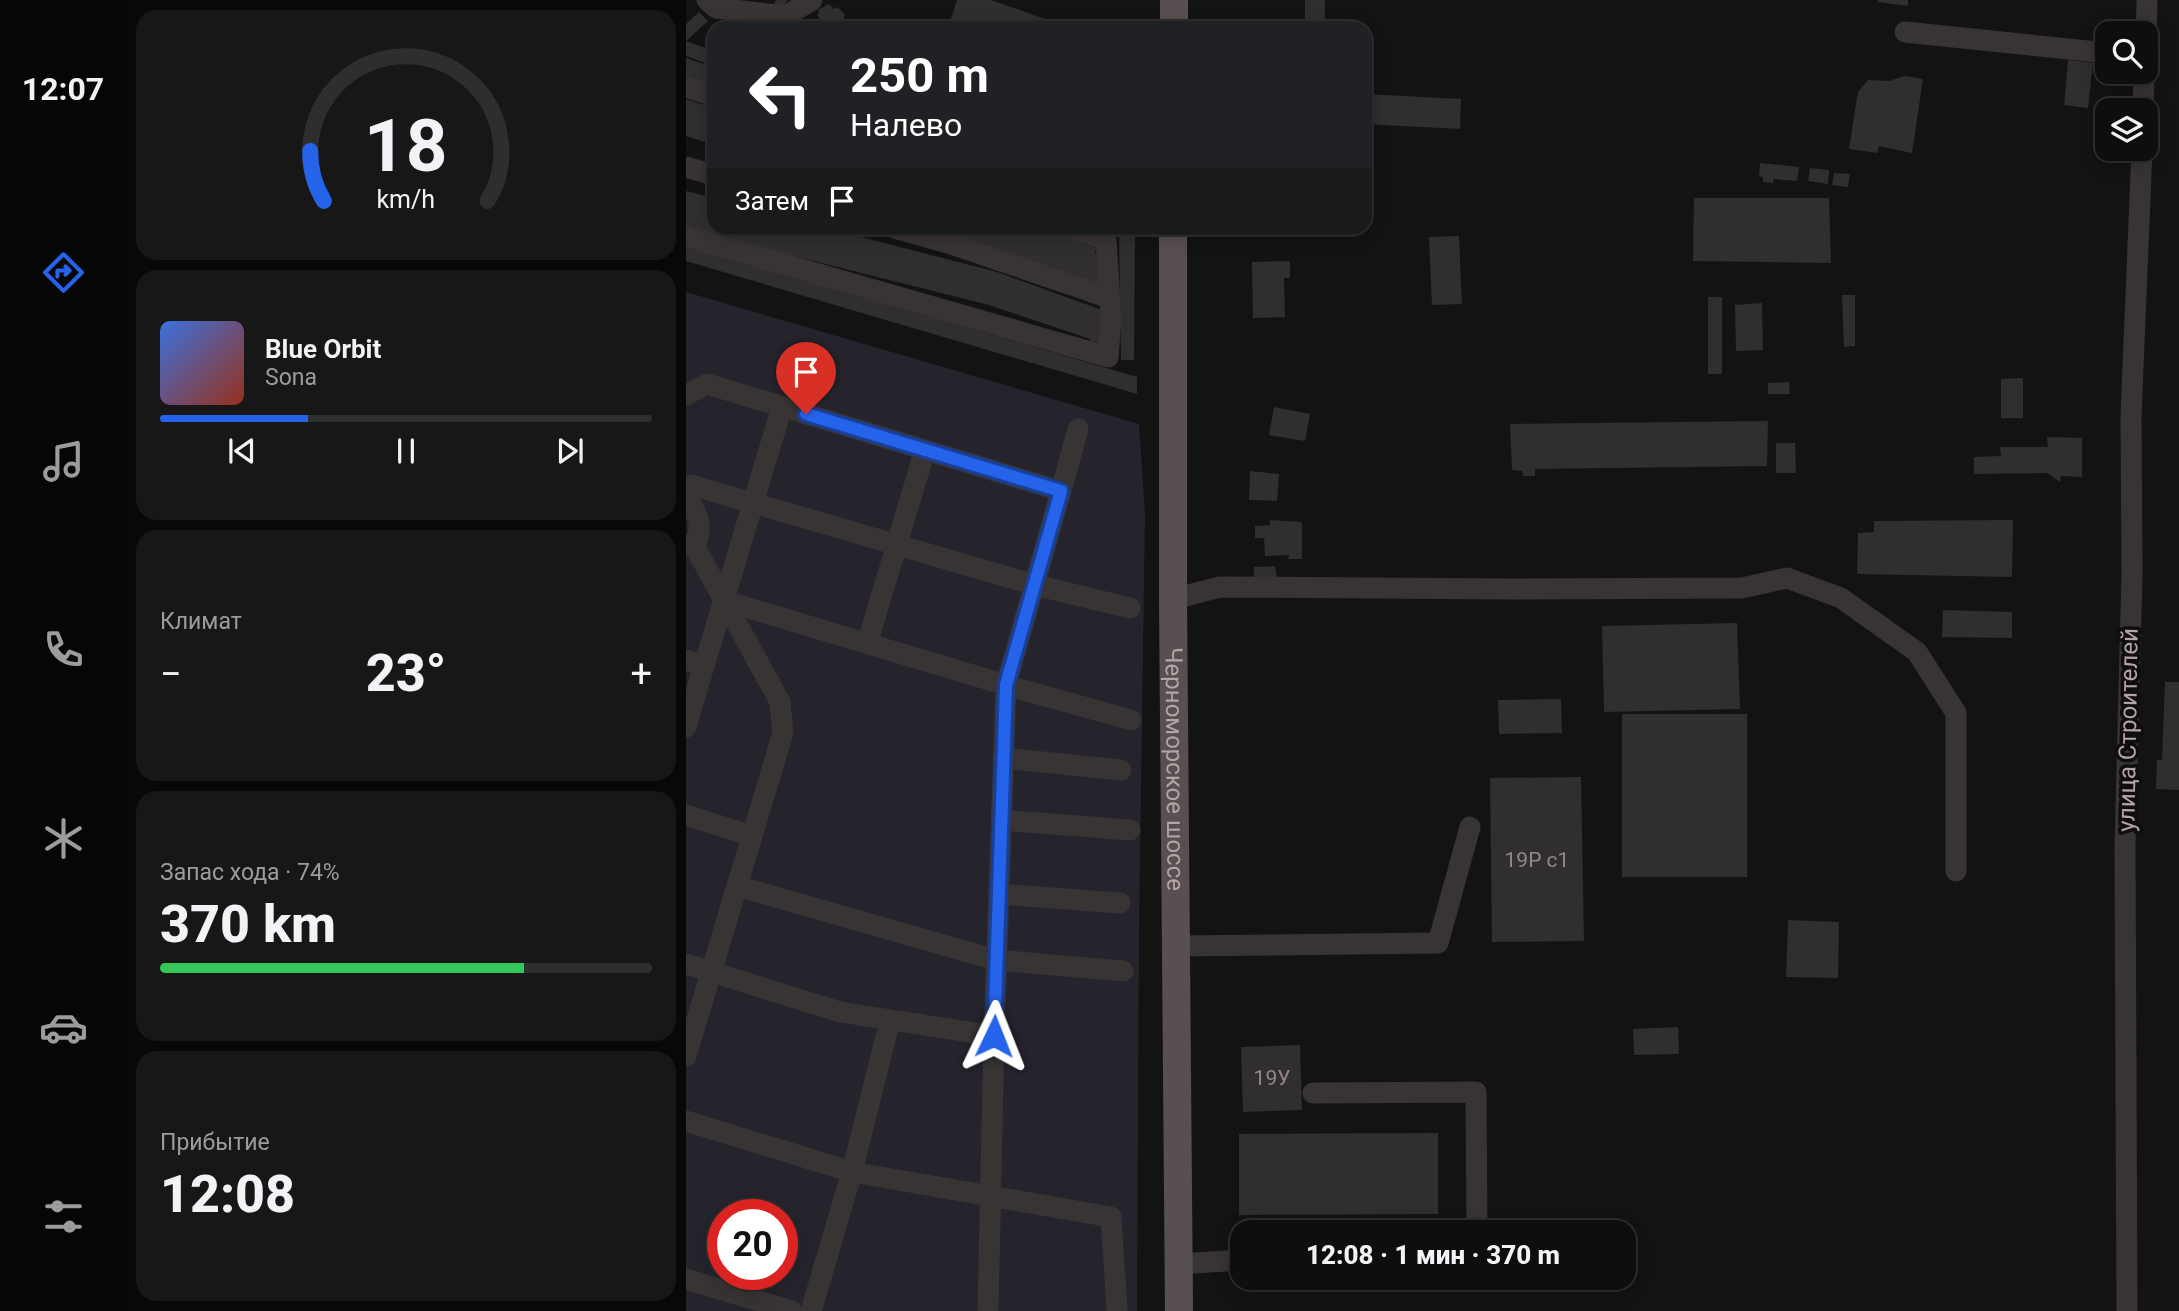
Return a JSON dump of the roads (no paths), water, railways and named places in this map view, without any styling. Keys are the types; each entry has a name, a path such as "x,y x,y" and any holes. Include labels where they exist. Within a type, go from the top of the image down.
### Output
{"main road":[{"path":"1174,0 1174,21"},
{"name":"Черноморское шоссе","path":"1173,235 1179,1311"}],"street":[{"path":"707,0 716,8 759,6 786,16 812,0"},
{"path":"2147,0 2147,21"},
{"path":"1905,32 2095,52"},
{"path":"686,87 707,94"},
{"name":"улица Строителей","path":"2127,1311 2125,847 2136,161"},
{"path":"686,167 707,173"},
{"path":"686,236 1108,357 1111,318 1106,240 1091,235"},
{"path":"954,236 1110,298"},
{"path":"686,396 707,384 1061,491"},
{"path":"686,727 695,663 725,601 782,407"},
{"path":"988,1311 1006,685 1078,429"},
{"path":"867,644 925,450"},
{"path":"686,1056 783,733 780,702 725,601 690,546 700,534 699,521 686,495 691,485 1035,585 1130,608"},
{"path":"1173,599 1220,587 1742,589 1787,578 1841,598 1916,652 1956,713 1956,871"},
{"path":"725,601 1131,720"},
{"path":"1003,758 1121,770"},
{"path":"686,815 752,836"},
{"path":"1001,820 1130,830"},
{"path":"1176,946 1438,943 1470,827"},
{"path":"737,886 996,960 1123,971"},
{"path":"999,894 1120,903"},
{"path":"686,964 839,1012 994,1036"},
{"path":"811,1311 852,1172 890,1020"},
{"path":"1313,1093 1476,1091 1477,1220"},
{"path":"686,1121 852,1172 1111,1217 1117,1311"},
{"path":"1178,1264 1230,1261"},
{"path":"686,1279 792,1311"}]}
